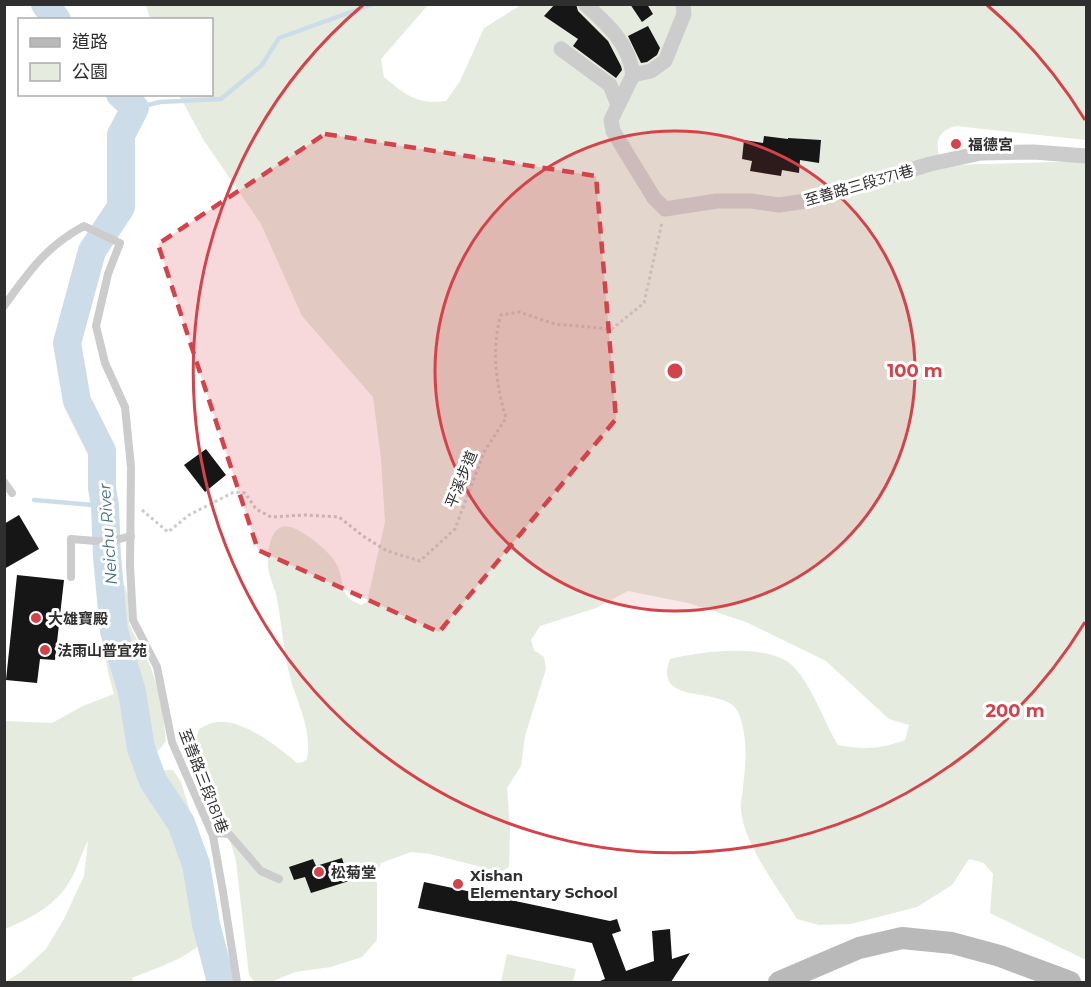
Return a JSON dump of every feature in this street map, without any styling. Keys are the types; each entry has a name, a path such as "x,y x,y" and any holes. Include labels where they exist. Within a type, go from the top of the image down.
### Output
{"street":[{"path":"585,4 620,37 631,61 633,75 611,120 613,131 654,198 665,209"},
{"path":"633,75 651,71 664,61 684,14 684,4"},
{"path":"561,49 610,85 618,105"},
{"name":"至善路三段371巷","path":"665,209 717,201 751,201 779,206 813,200 930,164 981,153 1034,152 1086,156"},
{"path":"779,982 859,948 902,938 952,943 1000,956 1070,982"}],"lane":[{"name":"至善路三段181巷","path":"4,306 39,259 66,236 84,226 120,243 108,274 96,326 105,363 125,407 131,467 130,566 133,620 157,667 172,742 204,820 213,836 237,982"},
{"path":"4,482 12,493"},
{"path":"71,577 71,539 108,542 131,536"},
{"path":"213,836 218,833 229,834 261,871 279,879"}],"path":[{"name":"平溪步道","path":"131,501 168,532 189,515 225,496 234,492 245,493 256,509 272,517 305,515 339,517 387,551 420,561 454,529 484,452 506,418 498,391 495,335 501,315 519,312 555,324 612,329 644,303 665,209"}],"highlighted area":[{"path":"325,134 596,176 616,419 439,632 258,550 158,244"}],"green space":[{"path":"146,5 428,5 381,59 384,77 398,88 419,100 436,102 446,101 460,81 484,28 521,5 1086,5 1086,140 956,126 946,130 940,136 938,144 939,155 955,165 1086,161 1086,960 990,913 993,874 984,863 969,859 952,885 917,907 851,924 819,925 797,919 755,851 743,823 741,806 745,750 744,732 739,714 732,705 721,699 693,694 671,684 667,674 670,659 700,653 736,651 771,654 785,660 795,668 808,686 838,745 872,748 896,743 905,740 909,725 889,719 826,661 746,622 688,603 628,591 596,608 540,626 531,640 534,650 544,657 546,669 525,736 521,766 507,788 510,827 509,867 501,872 430,854 411,852 381,863 377,874 377,940 362,957 331,967 295,972 271,982 254,981 249,975 236,861 226,826 219,816 205,806 193,771 193,750 199,729 210,723 223,722 258,734 297,763 307,759 307,730 289,674 277,598 269,571 269,547 274,533 284,526 303,533 334,560 348,597 361,605 367,602 385,522 381,458 373,397 302,316 261,224 203,139 180,96 213,96 213,18 150,18"},
{"path":"105,578 114,579 125,586 128,596 129,624 151,668 161,698 166,741 158,751 139,761 136,768 137,775 173,770 181,782 205,864 211,910 209,928 202,942 188,954 132,978 133,982 5,982 21,972 46,949 64,919 84,876 88,841 73,874 59,896 33,915 5,929 5,721 52,723 83,706 114,694 103,641"},
{"path":"507,954 576,969 573,982 501,982"}],"building":[{"path":"555,4 576,4 578,11 608,41 622,70 616,78 573,46 578,39 544,16"},
{"path":"630,4 647,4 653,14 642,22"},
{"path":"648,26 660,48 657,55 641,63 628,36"},
{"path":"764,136 821,140 819,163 800,160 799,173 782,170 781,176 750,171 752,161 742,159 744,140 763,143"},
{"path":"206,449 226,475 205,492 184,465"},
{"path":"19,515 39,549 4,569 4,524"},
{"name":"大雄寶殿","path":"17,575 64,580 55,660 40,659 37,683 6,680"},
{"name":"松菊堂","path":"342,858 349,881 311,893 305,877 294,880 289,867 313,859 316,866"},
{"path":"424,882 610,921 617,919 621,931 612,934 626,971 654,961 652,931 670,929 672,959 690,953 671,982 600,982 605,979 592,943 418,908"}],"waterway":[{"name":"Neichu River","path":"45,4 56,18"},
{"path":"135,108 160,102 221,99 262,65 279,38 373,4"},
{"name":"Neichu River","path":"122,96 135,108 121,135 121,207 92,251 67,343 77,401 102,451 102,488 114,631 132,692 141,748 153,781 181,823 196,864 206,924 221,982"},
{"path":"34,500 105,506"}],"place":[{"name":"福德宮","path":"956,144"},
{"name":"大雄寶殿","path":"36,618"},
{"name":"法雨山普宜苑","path":"45,650"},
{"name":"松菊堂","path":"319,872"},
{"name":"Xishan Elementary School","path":"458,884"}]}
